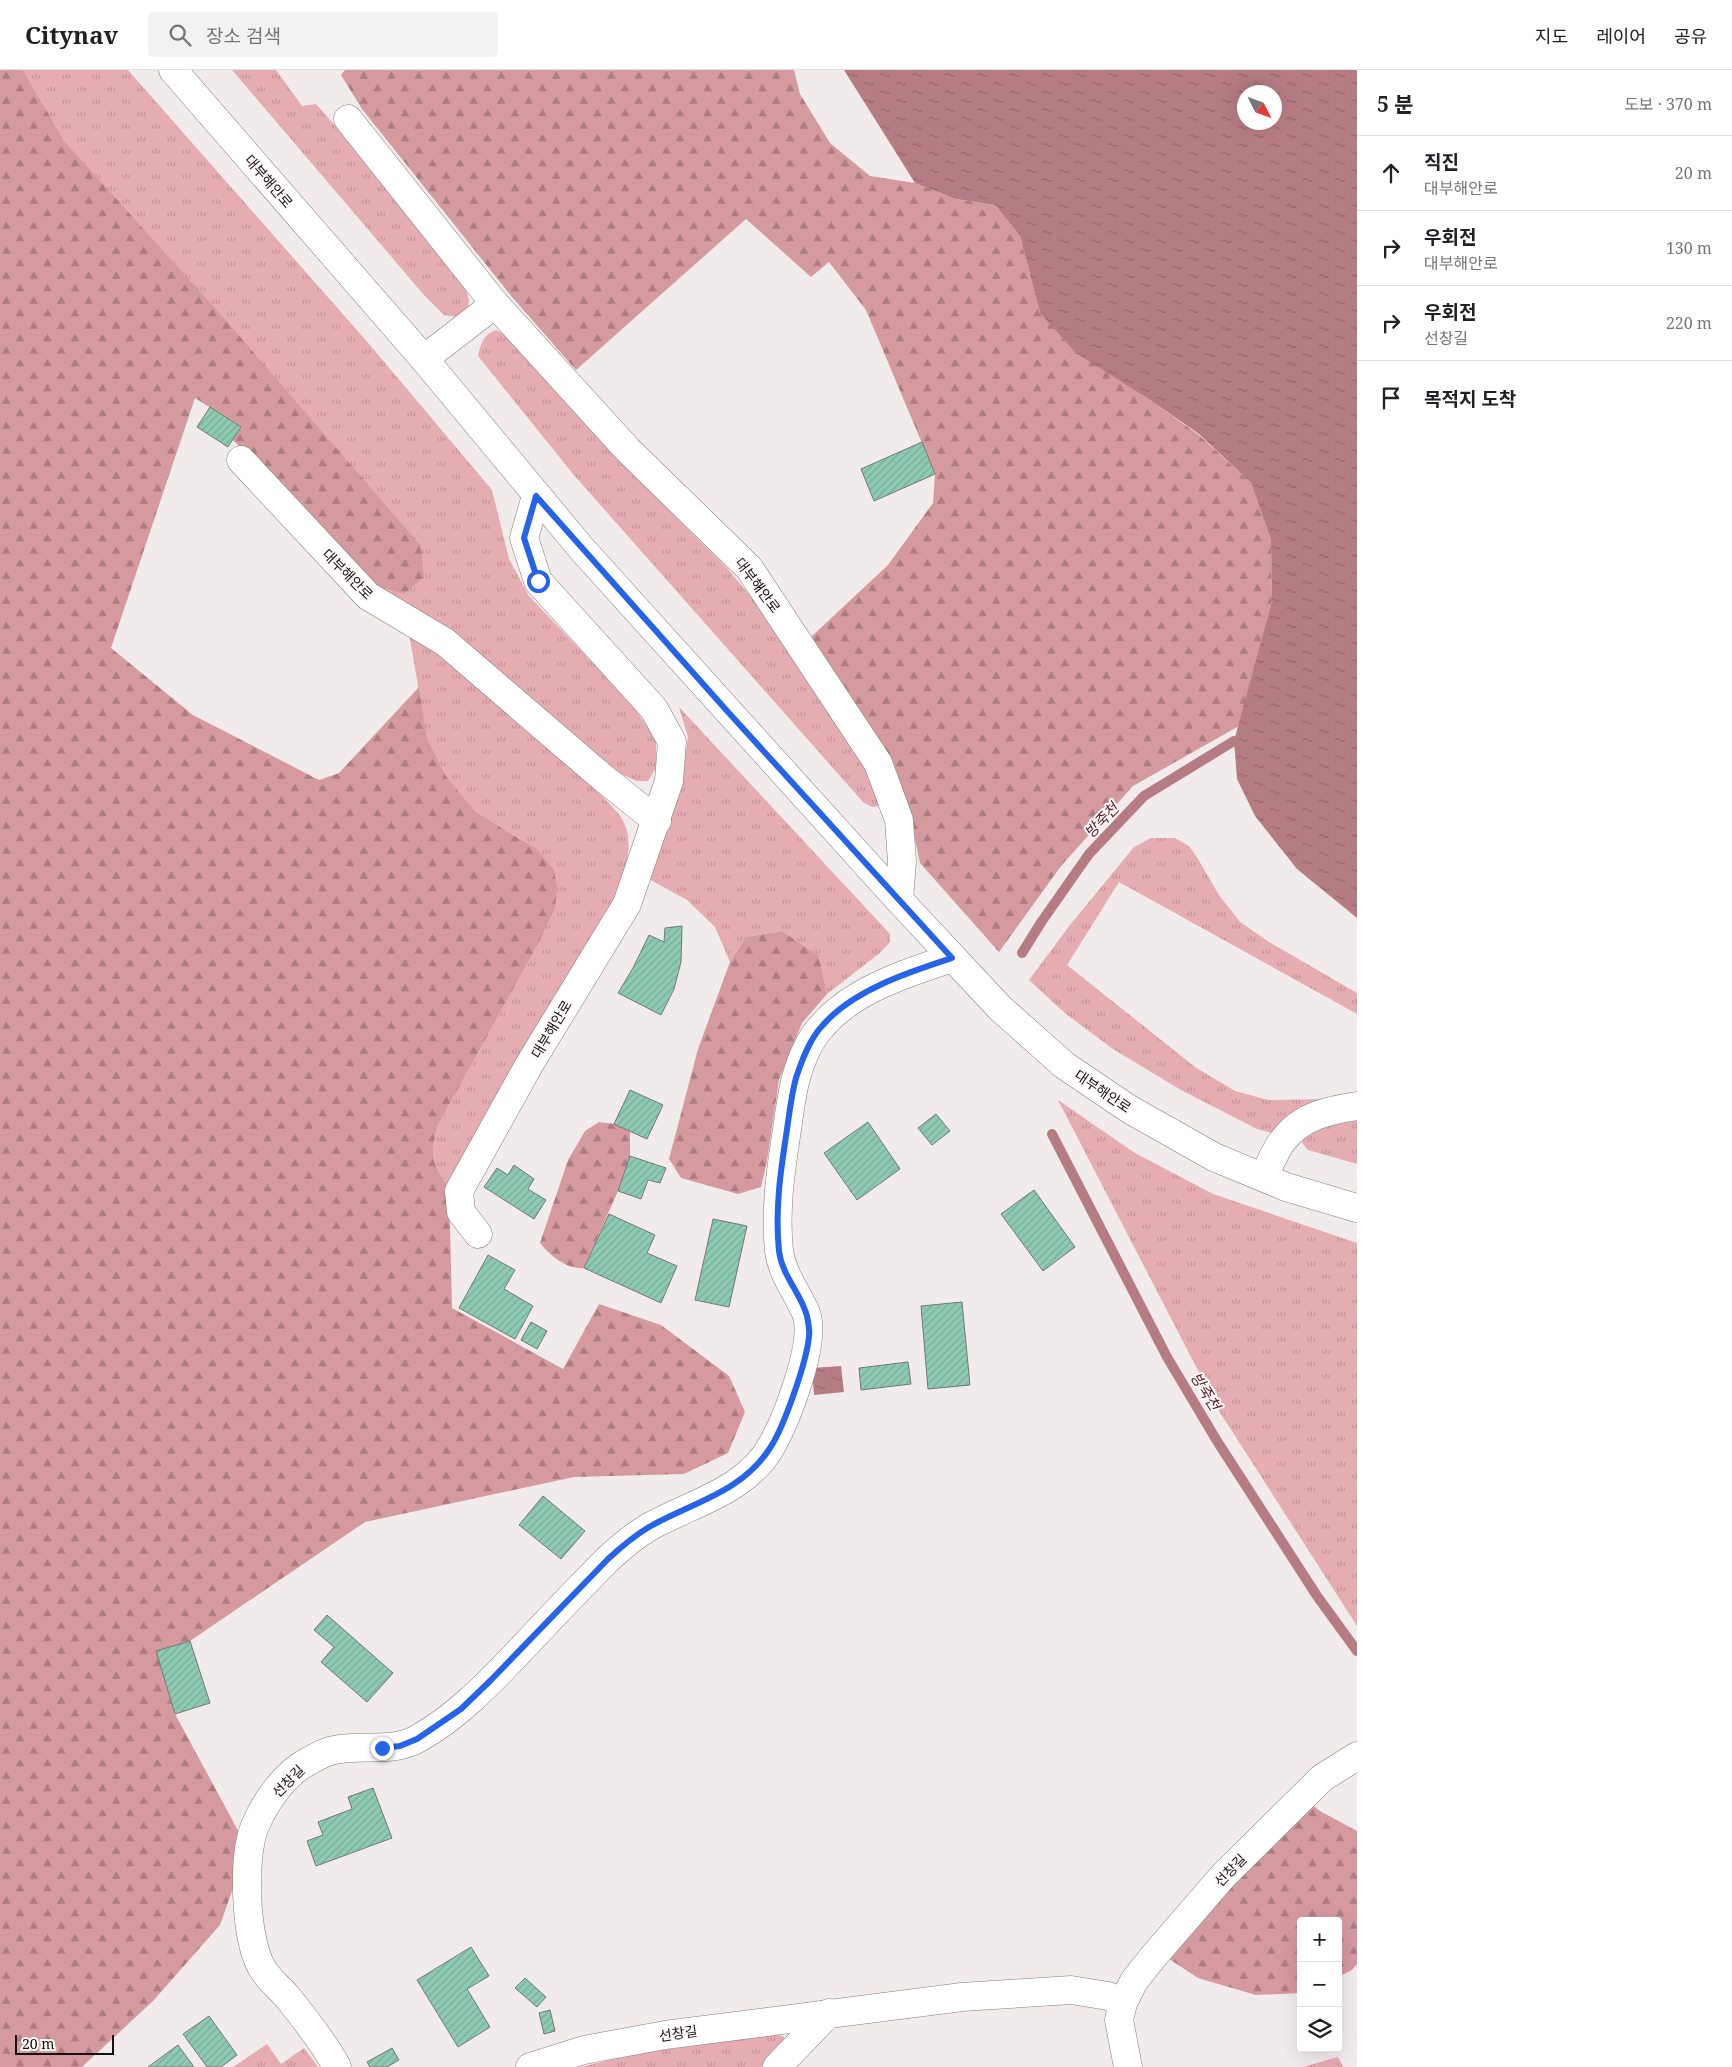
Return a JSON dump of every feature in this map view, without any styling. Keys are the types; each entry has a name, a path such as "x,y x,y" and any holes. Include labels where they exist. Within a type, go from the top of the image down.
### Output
{"street":[{"name":"대부해안로","path":"173,70 424,359 536,496 594,563 899,900 1000,1008 1064,1065 1137,1114 1214,1157 1286,1187 1357,1208"},
{"name":"대부해안로","path":"348,119 495,304 628,450 749,568 878,763 900,820 902,862 899,900"},
{"path":"424,359 495,304"},
{"name":"대부해안로","path":"241,460 368,596 445,642 656,821"},
{"name":"대부해안로","path":"478,1234 461,1212 459,1191 529,1065 627,904 669,781 672,742 654,709 538,581 524,538 536,496"},
{"name":"선창길","path":"337,2067 297,2008 261,1967 250,1937 248,1914 250,1851 254,1828 268,1802 285,1780 308,1762 330,1751 400,1746 417,1739 438,1726 461,1709 491,1680 608,1559 628,1542 648,1528 722,1492 740,1481 758,1465 771,1447 782,1426 807,1351 809,1334 807,1315 787,1278 779,1253 778,1187 796,1078 808,1048 822,1026 840,1008 864,993 952,958"},
{"path":"1263,1177 1284,1139 1306,1119 1330,1110 1357,1106"},
{"name":"선창길","path":"1128,2067 1119,2020 1123,2003 1134,1982 1153,1957 1223,1876 1322,1778 1357,1756"},
{"name":"선창길","path":"530,2067 584,2050 665,2035 962,1997 1071,1990 1108,1996 1123,2003"},
{"path":"778,2067 829,2013"}],"green space":[{"path":"0,70 23,70 65,142 222,316 421,546 424,577 404,594 375,585 233,440 241,427 195,398 111,648 193,715 319,780 339,773 419,687 427,738 446,776 475,811 536,848 554,870 557,888 555,908 537,946 437,1127 433,1152 434,1159 439,1172 449,1187 452,1308 563,1369 599,1304 661,1325 729,1376 745,1412 728,1453 684,1474 574,1477 365,1522 190,1641 157,1651 175,1714 241,1836 237,1877 220,1925 153,2001 82,2067 0,2067"},
{"path":"23,70 128,70 370,345 492,490 509,559 529,596 630,702 656,739 656,768 648,781 637,781 616,772 449,628 375,585 65,142"},
{"path":"232,70 276,70 302,106 316,104 347,139 465,287 469,300 468,310 457,317 444,315 424,295"},
{"path":"345,70 794,70 800,94 830,143 870,176 915,183 956,199 995,205 1020,236 1040,313 1144,396 1199,435 1251,483 1271,540 1272,601 1239,726 1133,786 1061,866 999,952 920,863 909,811 892,759 811,637 888,565 933,503 935,474 866,310 829,262 811,277 746,219 576,370 512,297 362,109 341,75"},
{"path":"496,330 506,335 618,459 726,567 758,605 857,748 879,799 878,806 872,807 863,802 573,474 478,356 483,340 488,334"},
{"path":"409,633 434,649 599,793 620,816 626,827 628,839 628,851 623,877 609,912 449,1187 439,1172 434,1159 433,1152 437,1127 537,946 536,848 475,811 446,776 427,738"},
{"path":"679,707 890,934 890,942 881,952 827,994 819,956 782,931 746,937 730,962 715,927 687,900 649,879 683,773 688,737"},
{"path":"1151,838 1175,838 1189,846 1219,895 1240,922 1269,942 1357,993 1357,1014 1119,882 1067,965 1195,1067 1235,1091 1268,1100 1330,1099 1298,1110 1276,1134 1257,1129 1181,1090 1113,1049 1066,1014 1029,980 1070,925 1134,847"},
{"path":"782,931 819,956 827,994 802,1023 779,1080 767,1161 761,1187 738,1194 681,1178 669,1159 698,1049 730,962 746,937"},
{"path":"1058,1100 1135,1153 1213,1194 1357,1243 1357,1626 1219,1411"},
{"path":"1357,1114 1357,1164 1308,1150 1302,1143 1307,1133"},
{"path":"599,1122 614,1124 630,1131 630,1156 618,1191 584,1268 578,1268 560,1261 540,1243 568,1160 585,1131"},
{"path":"1311,1804 1357,1831 1357,1964 1352,1970 1342,1975 1342,1917 1297,1917 1297,1993 1256,1995 1198,1978 1166,1957 1202,1914"},
{"path":"776,2034 784,2037 783,2045 761,2067 581,2067 635,2054"},
{"path":"267,2044 281,2064 304,2048 318,2067 233,2067"},
{"path":"1338,2057 1343,2067 1303,2067"}],"water":[{"path":"844,70 1357,70 1357,918 1297,869 1255,816 1237,779 1234,741 1272,601 1271,540 1251,483 1199,434 1076,353 1040,313 1020,236 995,205 956,199 915,183"},
{"path":"841,1366 844,1392 814,1395 812,1368"}],"building":[{"path":"210,407 241,427 228,447 197,427"},
{"path":"922,442 935,474 874,501 861,469"},
{"path":"682,926 681,962 674,989 661,1015 618,993 649,935 664,942 665,928"},
{"path":"630,1090 663,1105 647,1139 614,1124"},
{"path":"936,1114 950,1131 932,1145 918,1128"},
{"path":"868,1122 900,1169 857,1200 824,1153"},
{"path":"630,1156 666,1168 660,1183 648,1180 641,1199 618,1191"},
{"path":"514,1165 534,1179 528,1189 546,1200 534,1219 484,1187 497,1168 508,1175"},
{"path":"1034,1190 1075,1247 1043,1271 1001,1214"},
{"path":"609,1214 655,1235 647,1253 677,1266 661,1303 584,1268"},
{"path":"713,1219 747,1226 729,1307 695,1300"},
{"path":"488,1255 515,1270 504,1289 533,1306 515,1339 459,1308"},
{"path":"962,1302 970,1385 928,1389 921,1306"},
{"path":"531,1322 547,1331 537,1349 521,1340"},
{"path":"908,1362 911,1384 861,1390 859,1368"},
{"path":"543,1496 585,1531 561,1559 519,1525"},
{"path":"327,1615 393,1673 367,1702 321,1662 334,1647 314,1630"},
{"path":"190,1641 210,1703 175,1714 156,1651"},
{"path":"373,1788 392,1838 316,1866 307,1841 323,1835 318,1822 352,1809 348,1797"},
{"path":"471,1947 489,1976 467,1989 490,2027 458,2047 417,1980"},
{"path":"525,1978 546,1997 537,2007 515,1988"},
{"path":"550,2010 555,2031 544,2034 539,2013"},
{"path":"209,2016 237,2055 221,2067 207,2067 183,2034"},
{"path":"178,2045 194,2067 148,2067"},
{"path":"392,2048 399,2060 387,2067 370,2067 367,2062"}],"waterway":[{"name":"방죽천","path":"1022,953 1089,854 1144,796 1234,741"},
{"name":"방죽천","path":"1052,1134 1167,1357 1217,1441 1317,1596 1357,1651"}],"route":[{"path":"382,1748 400,1746 417,1739 461,1709 608,1559 628,1542 648,1528 722,1492 740,1481 758,1465 771,1447 782,1426 807,1351 809,1334 807,1315 787,1278 779,1253 778,1187 796,1078 808,1048 822,1026 840,1008 864,993 930,965 952,958 728,712 536,496 524,538 538,581"}]}
